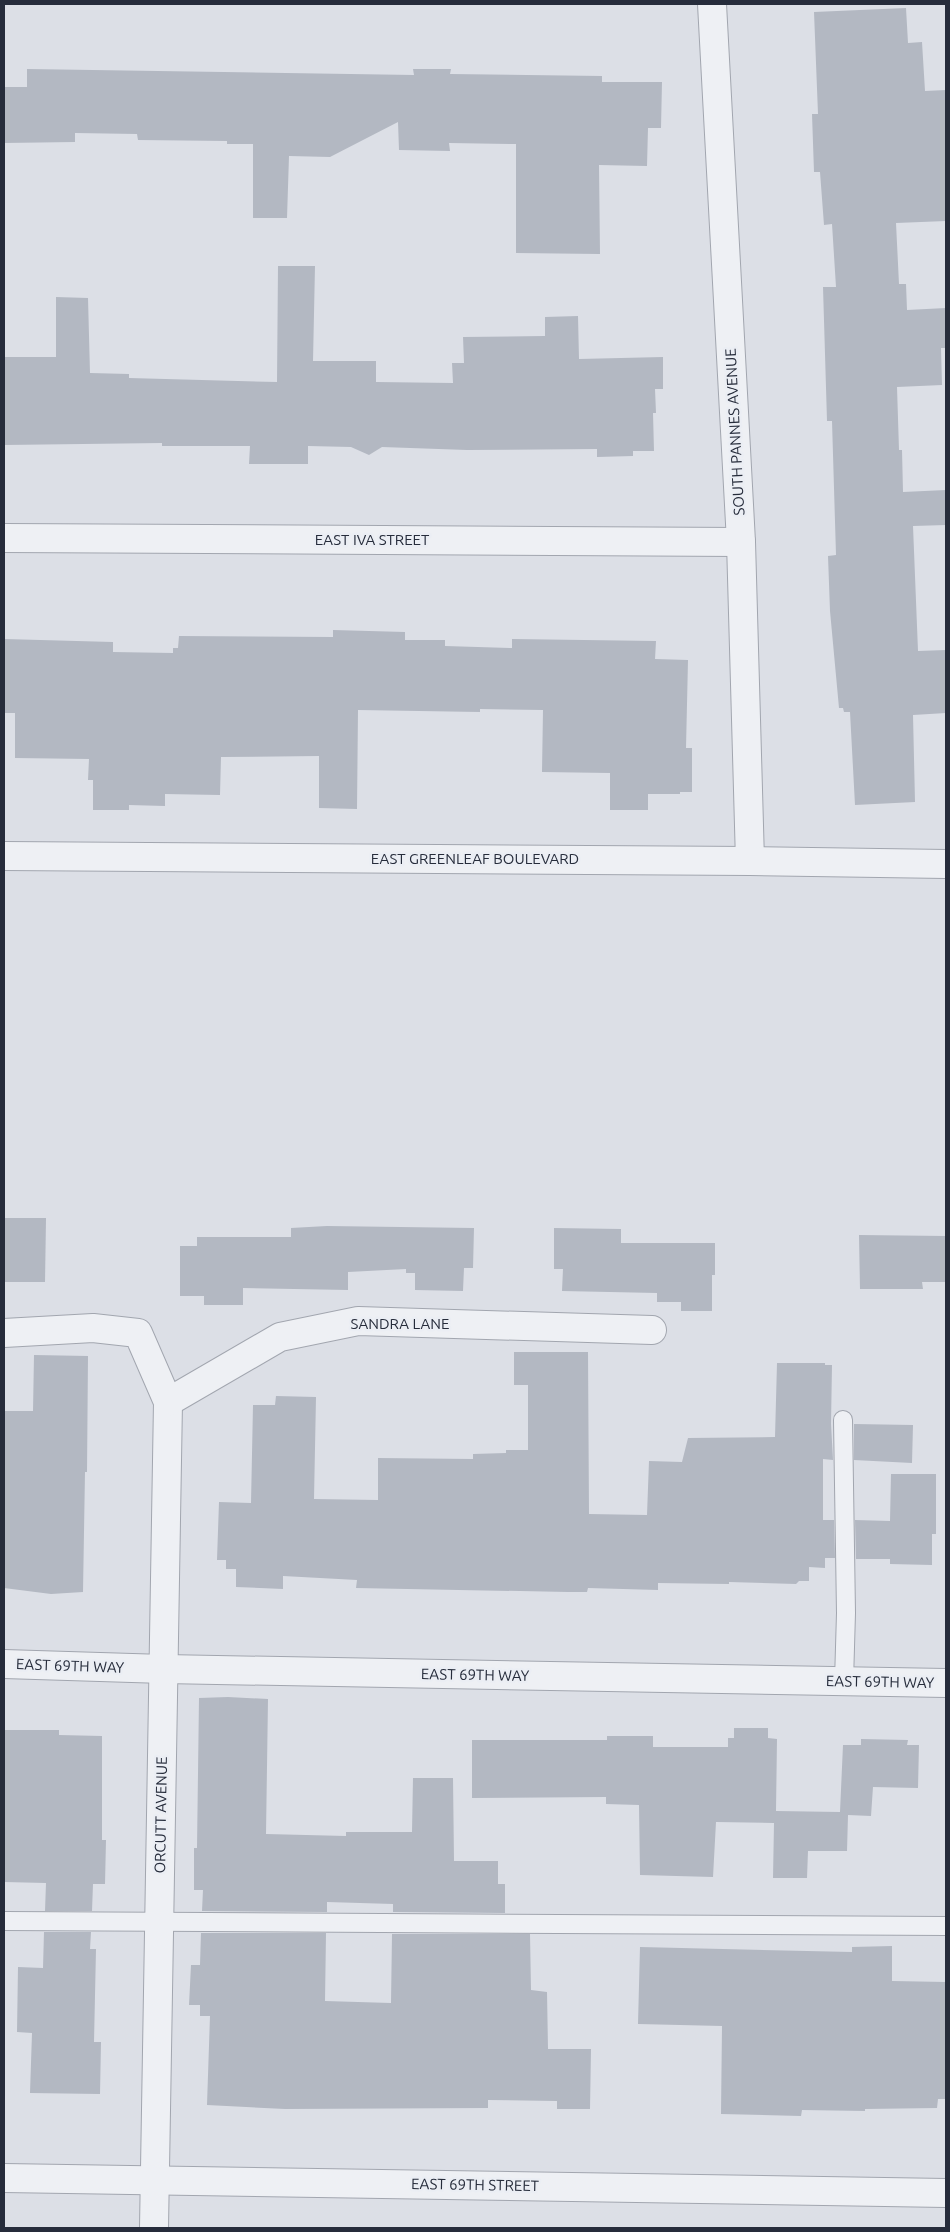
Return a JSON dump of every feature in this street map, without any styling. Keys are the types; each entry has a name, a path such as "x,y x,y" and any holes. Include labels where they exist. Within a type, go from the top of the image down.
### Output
{"street":[{"name":"SOUTH PANNES AVENUE","path":"712,4 741,542 750,861"},
{"name":"EAST IVA STREET","path":"4,538 741,542"},
{"name":"EAST GREENLEAF BOULEVARD","path":"4,856 946,864"},
{"name":"SANDRA LANE","path":"168,1402 280,1337 358,1321 652,1330"},
{"path":"4,1333 93,1328 138,1334 168,1402"},
{"name":"ORCUTT AVENUE","path":"154,2228 168,1402"},
{"name":"EAST 69TH WAY","path":"4,1664 164,1669 946,1683"},
{"name":"EAST 69TH STREET","path":"4,2178 946,2194"}],"lane":[{"path":"843,1420 846,1613 844,1681"},
{"path":"4,1921 946,1926"}],"building":[{"path":"906,8 908,43 922,42 925,91 946,90 946,221 896,223 899,284 906,284 907,310 946,308 946,348 941,348 942,385 897,387 899,450 902,450 903,492 946,490 946,525 913,526 918,651 946,650 946,713 913,715 915,802 855,805 850,712 844,712 843,708 839,708 830,611 828,556 836,555 832,421 827,421 823,287 836,287 832,224 824,225 820,172 814,172 812,114 818,114 814,12"},
{"path":"27,69 414,75 413,69 451,69 450,74 602,76 602,82 662,82 661,128 648,128 647,166 599,165 600,254 516,253 516,144 449,143 450,151 399,150 398,122 330,157 289,156 287,218 253,218 253,144 227,144 227,141 138,140 137,134 75,133 75,142 4,143 4,87 27,87"},
{"path":"278,266 315,266 313,361 376,361 376,382 453,383 452,363 464,363 463,337 545,336 545,317 578,316 579,359 663,357 663,389 655,389 656,413 653,413 654,451 633,451 633,456 597,457 597,449 467,450 382,447 369,455 351,447 308,446 308,464 249,464 250,446 162,446 162,443 4,445 4,357 56,357 56,297 88,298 90,373 129,374 129,378 277,382"},
{"path":"333,630 405,632 405,640 445,640 445,646 512,648 512,639 656,641 655,659 688,660 686,748 692,748 692,792 648,794 648,810 610,810 610,773 542,772 543,710 480,709 480,712 358,710 357,809 319,808 319,756 221,757 220,795 165,794 165,806 129,805 129,810 93,810 93,780 88,780 89,759 15,758 15,713 4,713 4,639 113,642 113,652 173,653 173,648 178,648 179,636 333,637"},
{"path":"4,1218 46,1218 45,1282 4,1282"},
{"path":"327,1226 474,1228 473,1268 464,1268 463,1291 415,1290 415,1273 406,1273 406,1269 348,1272 348,1290 243,1288 243,1305 204,1305 204,1296 180,1296 180,1246 197,1246 197,1237 291,1237 291,1228"},
{"path":"554,1228 621,1229 621,1243 715,1243 715,1275 712,1275 712,1311 681,1311 681,1302 657,1302 657,1293 562,1291 563,1269 554,1269"},
{"path":"859,1235 946,1236 946,1282 922,1282 923,1289 860,1289"},
{"path":"514,1352 588,1352 589,1514 647,1515 649,1461 682,1462 688,1438 775,1437 777,1363 825,1363 825,1365 832,1365 831,1424 833,1460 823,1459 823,1520 834,1520 835,1558 825,1558 825,1568 809,1567 809,1581 799,1581 796,1584 729,1582 729,1584 658,1583 658,1590 588,1588 587,1592 568,1592 356,1588 357,1580 283,1576 283,1589 236,1587 236,1569 226,1569 226,1560 217,1560 219,1502 251,1503 253,1405 275,1405 276,1396 316,1397 314,1499 378,1500 378,1458 473,1459 473,1454 506,1453 506,1450 528,1450 528,1385 514,1385"},
{"path":"34,1355 88,1356 83,1592 51,1594 4,1588 4,1411 33,1411"},
{"path":"854,1424 913,1425 912,1463 854,1460"},
{"path":"891,1474 936,1474 936,1534 932,1534 932,1565 890,1564 890,1559 856,1559 855,1520 890,1521"},
{"path":"199,1698 268,1699 266,1834 346,1836 346,1832 412,1832 413,1778 453,1778 454,1861 498,1861 498,1884 505,1884 505,1913 393,1912 393,1904 327,1902 327,1912 202,1911 203,1890 194,1890 194,1848 197,1848"},
{"path":"734,1728 768,1728 768,1738 777,1739 776,1811 840,1812 843,1745 861,1745 861,1739 908,1740 907,1745 919,1745 918,1788 873,1787 871,1816 848,1815 847,1851 808,1851 807,1878 773,1878 774,1823 716,1822 713,1877 640,1875 639,1805 606,1804 606,1797 472,1798 472,1740 607,1740 607,1736 653,1736 653,1747 728,1747 728,1738 734,1738"},
{"path":"4,1730 59,1730 59,1735 102,1736 102,1840 106,1840 105,1884 93,1884 92,1911 45,1911 46,1883 4,1882"},
{"path":"44,1932 91,1932 90,1949 96,1949 94,2042 101,2042 100,2094 30,2093 32,2033 17,2032 18,1967 43,1968"},
{"path":"201,1933 326,1933 325,2001 391,2003 392,1934 530,1934 531,1990 547,1992 548,2049 591,2049 590,2109 557,2109 557,2101 488,2100 488,2108 285,2109 207,2105 210,2016 200,2016 200,2005 189,2005 191,1965 200,1965"},
{"path":"892,1946 892,1981 946,1982 946,2099 938,2099 937,2108 865,2109 865,2111 802,2110 801,2116 721,2114 722,2026 638,2024 640,1947 852,1952 852,1947"}]}
